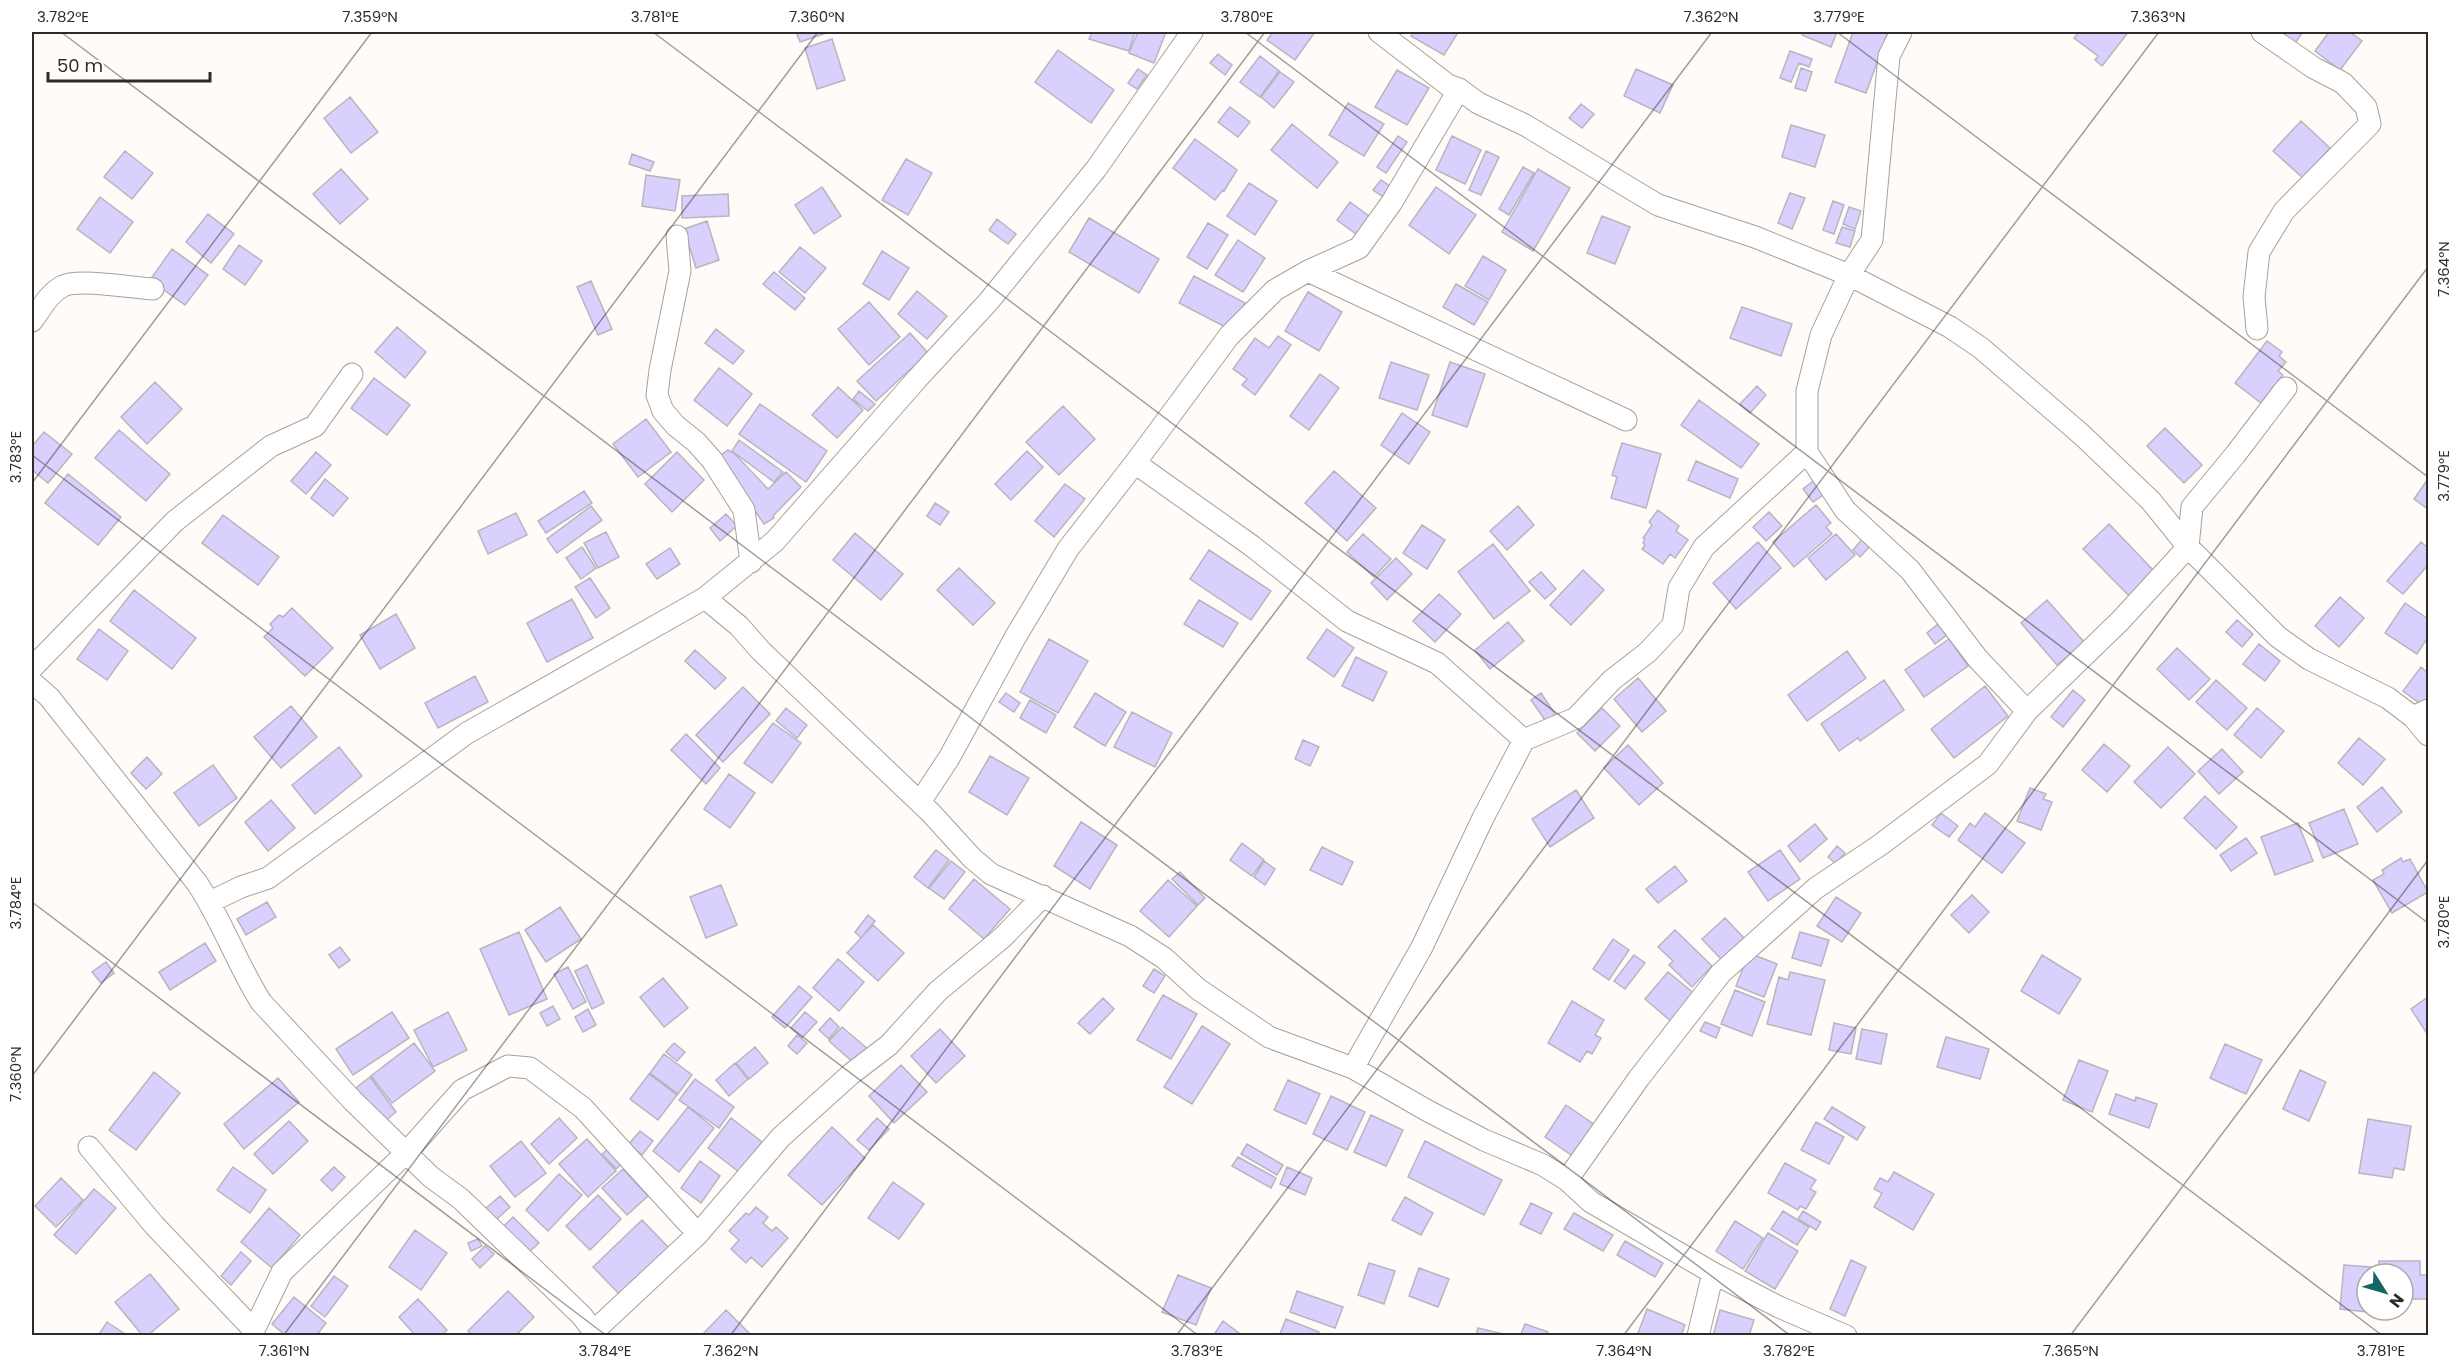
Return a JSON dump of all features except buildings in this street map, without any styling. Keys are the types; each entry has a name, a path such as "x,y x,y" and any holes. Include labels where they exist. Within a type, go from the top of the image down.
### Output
{"street":[{"path":"210,902 268,878 467,733 705,598 776,541 916,379 989,302 1096,169 1192,32"},
{"path":"1379,32 1448,85 1459,89 1478,103 1525,125 1658,205 1755,237 1849,275 1950,327 1981,348 2082,435 2151,501 2188,547 2228,590 2278,637 2309,659 2421,714 2428,735"},
{"path":"1901,32 1889,56 1872,240 1849,275 1821,335 1806,391 1808,452 1845,510 1910,570 1978,659 2027,711"},
{"path":"2257,329 2254,297 2259,252 2284,211 2370,124 2366,107 2343,83 2314,68 2262,32"},
{"path":"920,802 949,758 1016,636 1068,549 1229,336 1275,290 1308,271 1359,248 1392,202 1459,89"},
{"path":"677,236 680,271 657,395 663,411 712,460 744,510 751,562"},
{"path":"1308,271 1626,420"},
{"path":"32,321 51,295 65,285 78,283 153,289"},
{"path":"32,668 176,521 270,446 315,426 352,374"},
{"path":"1567,1180 1639,1078 1721,973 1816,888 1880,845 1988,764 2027,711 2120,621 2188,547 2192,507 2235,456 2286,388"},
{"path":"1353,1068 1422,947 1483,818 1524,740 1576,718 1612,680 1648,652 1673,625 1679,588 1704,547 1808,452"},
{"path":"1135,463 1252,546 1347,621 1437,663 1524,740"},
{"path":"705,598 739,626 761,651 946,827 972,858 991,874 1130,936 1164,958 1198,988 1269,1037 1353,1068 1484,1140 1521,1154 1567,1180 1591,1202 1713,1273 1779,1307 1846,1335"},
{"path":"32,682 49,698 210,902 261,1002 352,1100 431,1178 461,1199 599,1332 698,1234 781,1137 851,1074 888,1045 938,991 1002,938 1043,896"},
{"path":"89,1147 154,1225 252,1332 282,1272 406,1153 462,1090 508,1066 530,1068 584,1108 698,1234"},
{"path":"1698,1335 1713,1273"}]}
